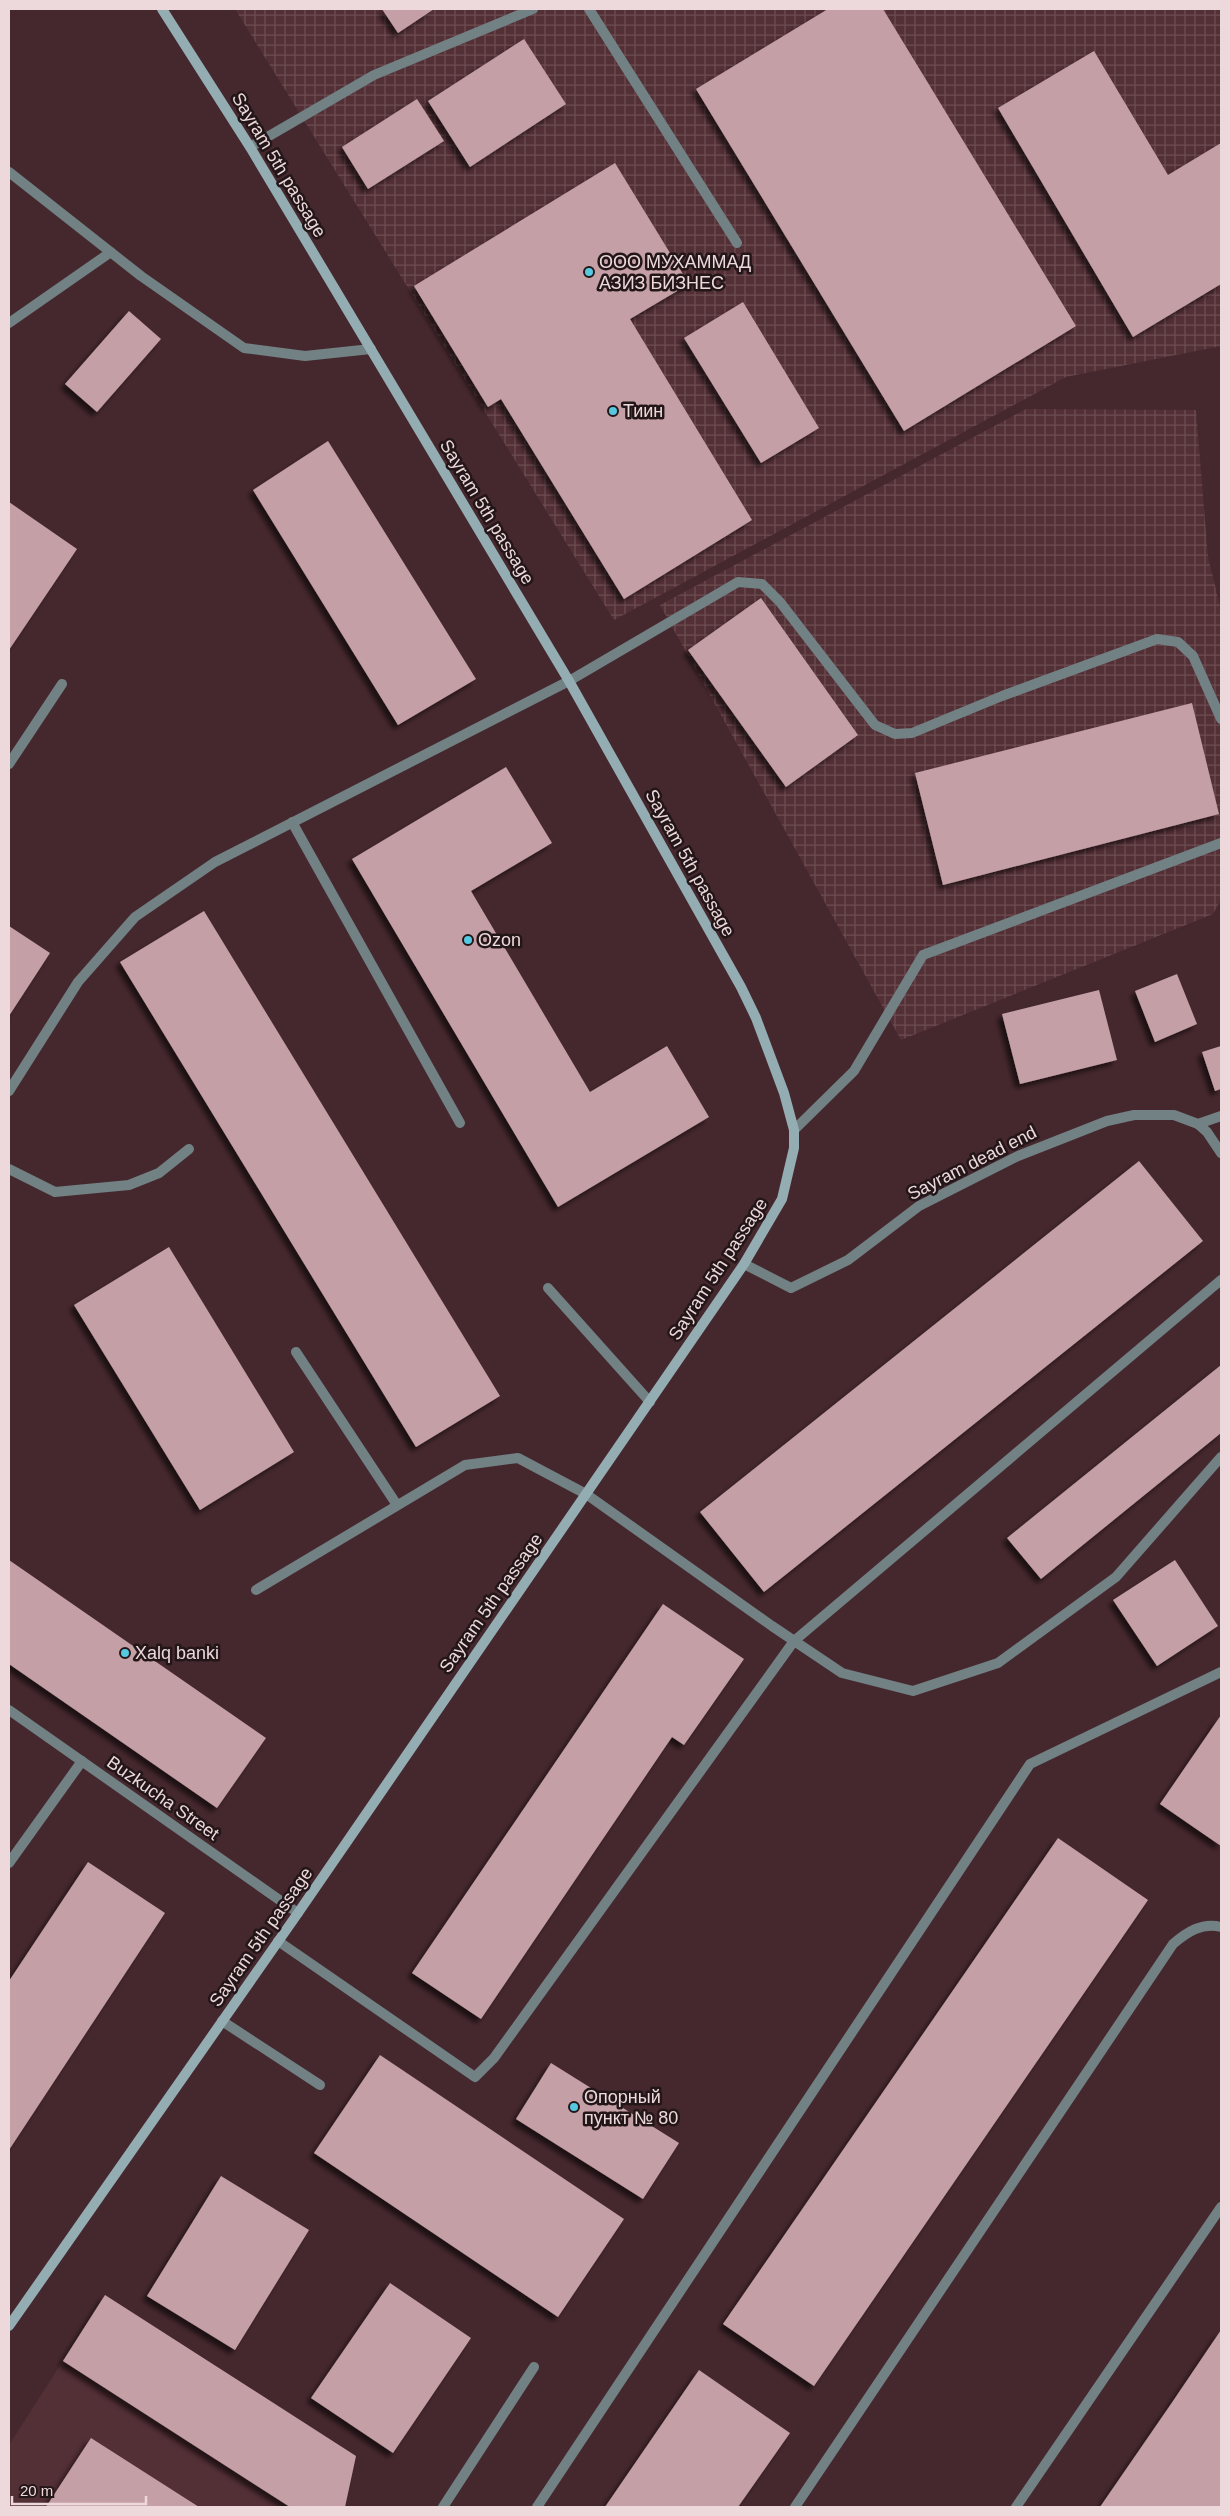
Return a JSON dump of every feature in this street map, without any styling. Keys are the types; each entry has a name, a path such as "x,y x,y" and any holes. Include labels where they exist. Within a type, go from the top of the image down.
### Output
{"street":[{"name":"Sayram 5th passage","path":"9,2326 278,1941 744,1264 782,1199 792,1165 794,1130 771,1053 741,987 569,681 250,147 162,9"},
{"path":"250,147 374,75 533,9"},
{"path":"589,9 737,243"},
{"path":"9,172 110,252 244,348 306,356 371,349"},
{"path":"9,323 110,252"},
{"path":"9,1091 78,982 135,918 215,862 569,681 738,582 750,581 762,584 780,602 875,725 895,734 912,733 1002,696 1156,639 1178,642 1193,656 1221,719"},
{"path":"9,764 62,684"},
{"path":"292,822 460,1123"},
{"path":"794,1130 854,1071 923,955 1221,843"},
{"name":"Sayram dead end","path":"744,1264 791,1288 848,1260 919,1206 1018,1156 1061,1137 1107,1121 1134,1116 1174,1115 1198,1124 1207,1132 1221,1153"},
{"path":"1198,1124 1221,1116"},
{"path":"9,1169 54,1192 129,1185 159,1173 189,1150"},
{"path":"278,1941 475,2077 494,2058 794,1641 1221,1280"},
{"path":"548,1288 650,1402"},
{"path":"296,1352 397,1505"},
{"path":"256,1590 464,1465 518,1458 586,1494 842,1673 913,1691 998,1663 1116,1577 1221,1457"},
{"path":"537,2507 1030,1764 1221,1672"},
{"name":"Buzkucha Street","path":"9,1710 298,1912"},
{"path":"9,1863 82,1761"},
{"path":"795,2507 1172,1944 1186,1932 1204,1926 1221,1927"},
{"path":"222,2021 320,2085"},
{"path":"1016,2507 1221,2206"},
{"path":"443,2507 534,2368"}],"shaded area":[{"path":"235,9 1221,9 1221,346 1066,377 614,620"},
{"path":"1026,409 1196,410 1208,557 1221,610 1221,900 1213,914 901,1040 660,605"},
{"path":"105,2295 356,2456 345,2507 9,2507 9,2445"}],"building":[{"path":"382,9 434,9 398,33"},
{"path":"828,9 883,9 1076,326 904,431 696,89"},
{"path":"524,39 566,104 470,167 428,101"},
{"path":"1094,51 1168,175 1221,143 1221,284 1133,337 998,108"},
{"path":"417,99 444,141 368,189 342,147"},
{"path":"615,163 689,284 630,319 752,520 624,599 501,399 488,407 414,286"},
{"path":"743,302 819,428 761,463 684,338"},
{"path":"129,311 161,339 97,412 65,384"},
{"path":"328,441 476,679 398,725 253,490"},
{"path":"9,502 77,549 9,650"},
{"path":"761,598 858,735 786,787 688,650"},
{"path":"1192,703 1219,814 943,885 915,773"},
{"path":"506,767 552,843 471,891 590,1092 667,1046 709,1117 558,1207 352,859"},
{"path":"204,911 500,1396 416,1447 120,962"},
{"path":"9,926 50,953 9,1016"},
{"path":"1177,974 1197,1024 1155,1042 1135,991"},
{"path":"1099,990 1117,1060 1020,1084 1002,1014"},
{"path":"1221,1046 1221,1089 1215,1091 1202,1052"},
{"path":"1139,1161 1203,1241 764,1592 700,1512"},
{"path":"169,1247 294,1452 200,1510 74,1305"},
{"path":"1221,1365 1221,1433 1041,1579 1007,1538"},
{"path":"9,1560 266,1738 217,1808 9,1664"},
{"path":"1175,1560 1218,1626 1157,1666 1113,1600"},
{"path":"663,1604 744,1659 684,1745 672,1737 481,2019 412,1973"},
{"path":"1221,1715 1221,1846 1160,1804"},
{"path":"1058,1838 1148,1900 814,2386 723,2324"},
{"path":"88,1862 165,1913 9,2150 9,1981"},
{"path":"380,2055 624,2219 558,2317 314,2153"},
{"path":"551,2063 679,2143 643,2199 516,2119"},
{"path":"221,2176 309,2230 235,2350 147,2296"},
{"path":"390,2283 471,2338 393,2453 311,2398"},
{"path":"105,2295 356,2456 345,2507 290,2507 63,2361"},
{"path":"1221,2330 1221,2507 1100,2507 1171,2404"},
{"path":"699,2370 790,2433 738,2507 605,2507"},
{"path":"91,2438 199,2507 46,2507"}],"place":[{"name":"ООО МУХАММАД АЗИЗ БИЗНЕС","path":"589,272"},
{"name":"Тиин","path":"613,411"},
{"name":"Ozon","path":"468,940"},
{"name":"Xalq banki","path":"125,1653"},
{"name":"Опорный пункт № 80","path":"574,2107"}]}
